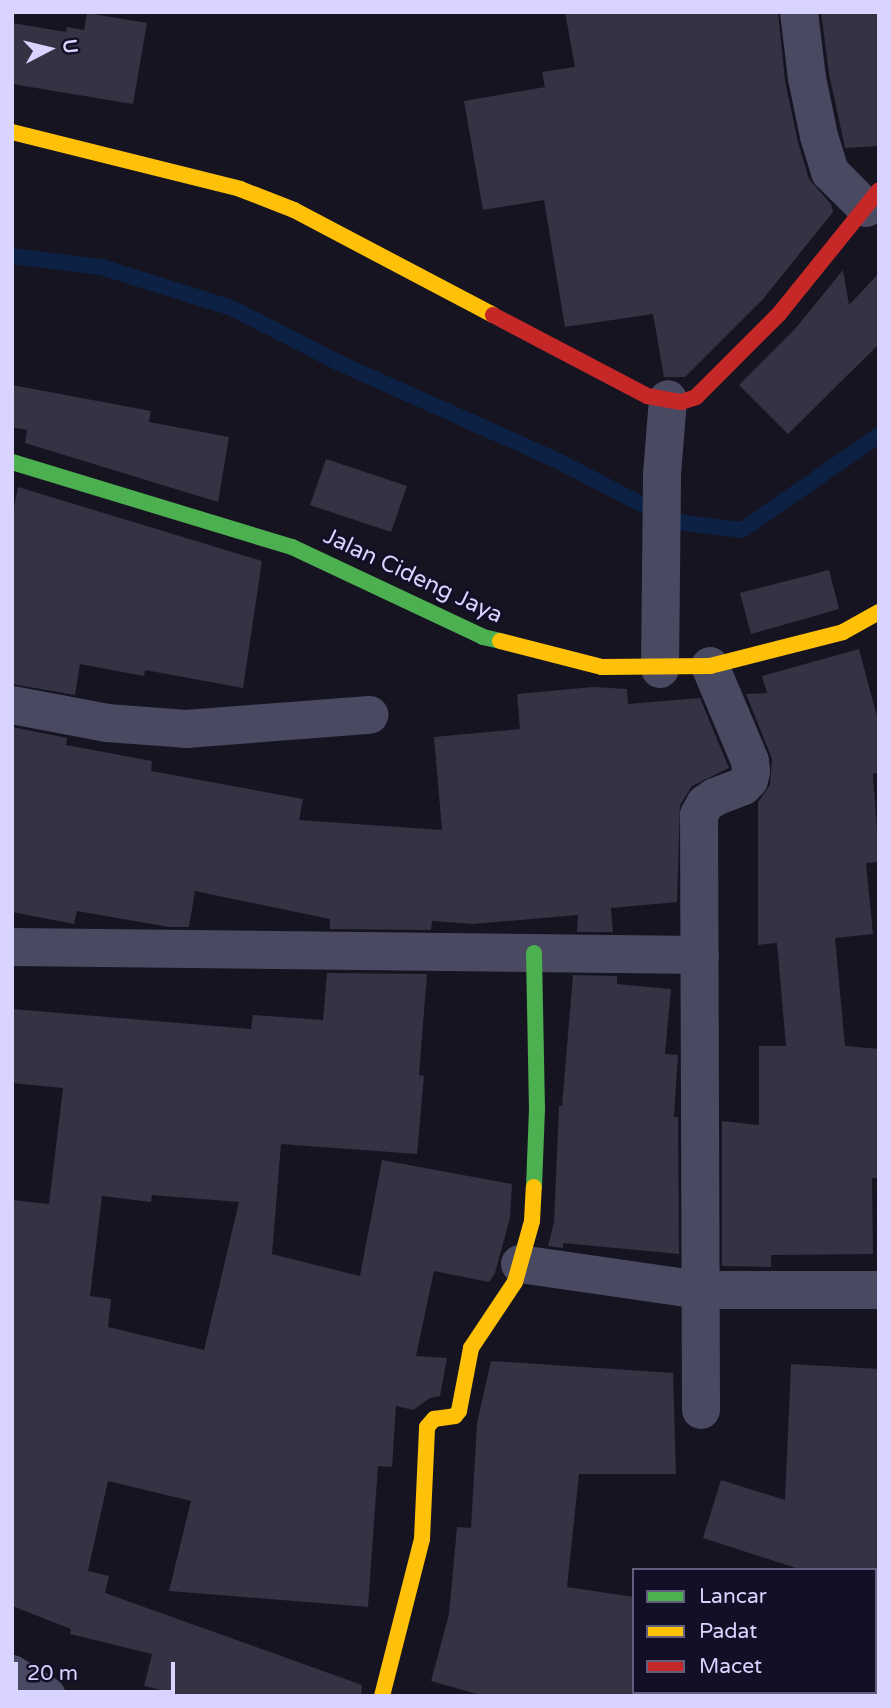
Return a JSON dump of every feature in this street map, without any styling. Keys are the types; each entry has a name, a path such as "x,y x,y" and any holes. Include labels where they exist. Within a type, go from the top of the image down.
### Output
{"street":[{"path":"12,132 240,189 294,210 648,396 691,401 779,314 872,199 830,172 819,136 807,78 799,12"},
{"path":"660,668 662,474 668,399"},
{"name":"Jalan Cideng Jaya","path":"12,462 292,547 483,637 603,667 710,666 843,632 879,611"},
{"path":"701,1410 699,815 705,804 715,797 743,786 749,780 751,771 750,761 710,666"},
{"path":"12,705 107,723 186,729 369,715"},
{"path":"12,947 700,955"},
{"path":"382,1696 422,1539 427,1427 434,1419 455,1416 459,1411 471,1348 506,1300 532,1221 535,1192 534,953"},
{"path":"520,1264 700,1290 879,1290"},
{"path":"12,1674 47,1696"}],"building":[{"path":"565,12 778,12 785,81 798,142 809,179 831,204 833,212 763,299 685,377 664,377 653,314 565,327 544,200 483,210 464,101 545,87 542,72 575,67"},
{"path":"821,12 879,12 879,146 845,148 829,74"},
{"path":"87,13 147,23 133,104 12,84 12,23 66,32 67,27 84,30"},
{"path":"843,270 849,305 879,273 879,344 788,434 739,385 795,329"},
{"path":"12,385 151,411 149,422 229,437 218,502 25,443 27,430 12,427"},
{"path":"326,459 407,486 391,532 310,505"},
{"path":"18,487 262,561 243,688 145,670 144,676 80,664 75,695 12,684 12,517"},
{"path":"829,570 839,609 751,634 740,593"},
{"path":"859,649 879,724 879,772 873,774 879,862 866,863 873,934 835,938 845,1046 879,1049 879,1178 872,1178 873,1254 771,1255 771,1267 722,1266 722,1121 759,1125 759,1046 786,1046 777,943 758,945 758,802 770,785 772,759 746,694 767,693 762,676"},
{"path":"593,687 627,689 628,704 700,698 729,768 692,786 680,805 677,902 611,908 613,932 577,932 578,915 473,924 432,921 431,930 330,929 330,919 195,891 189,927 169,927 77,911 74,924 12,912 12,727 67,738 66,745 152,761 151,771 303,799 299,820 442,830 434,737 520,729 517,694"},
{"path":"327,973 427,974 419,1075 424,1076 417,1154 281,1144 272,1254 360,1276 382,1160 512,1184 510,1218 495,1273 489,1282 434,1271 416,1356 447,1358 440,1396 430,1398 413,1410 396,1406 392,1467 378,1466 368,1607 169,1591 191,1501 108,1481 88,1571 109,1576 105,1593 362,1685 361,1696 187,1696 144,1686 152,1654 70,1634 71,1629 12,1606 12,1200 49,1204 63,1088 12,1083 12,1009 251,1029 253,1015 323,1020","holes":["152,1195 239,1202 204,1350 108,1327 111,1299 90,1296 102,1196 151,1202"]},
{"path":"573,975 617,976 617,984 671,989 665,1054 678,1055 674,1117 678,1117 679,1254 563,1243 563,1248 548,1246 554,1222 559,1106 562,1106"},
{"path":"491,1361 673,1373 676,1474 579,1474 567,1587 632,1597 634,1696 484,1696 431,1681 449,1614 457,1527 471,1528 477,1423"},
{"path":"791,1364 879,1369 879,1570 796,1568 703,1538 721,1480 785,1500"}],"waterway":[{"path":"12,256 101,267 232,308 337,362 556,460 676,522 742,530 879,435"}],"traffic: fast":[{"path":"12,462 292,547 483,637 500,641"},
{"path":"534,953 537,1110 534,1187"}],"traffic: slow":[{"path":"12,132 240,189 294,210 493,315"},
{"path":"500,641 602,667 710,666 843,632 879,612"},
{"path":"382,1696 422,1539 427,1427 434,1419 455,1416 459,1411 471,1348 515,1282 532,1221 534,1187"}],"traffic: jam":[{"path":"493,315 647,396 681,402 696,397 779,314 879,190"}]}
